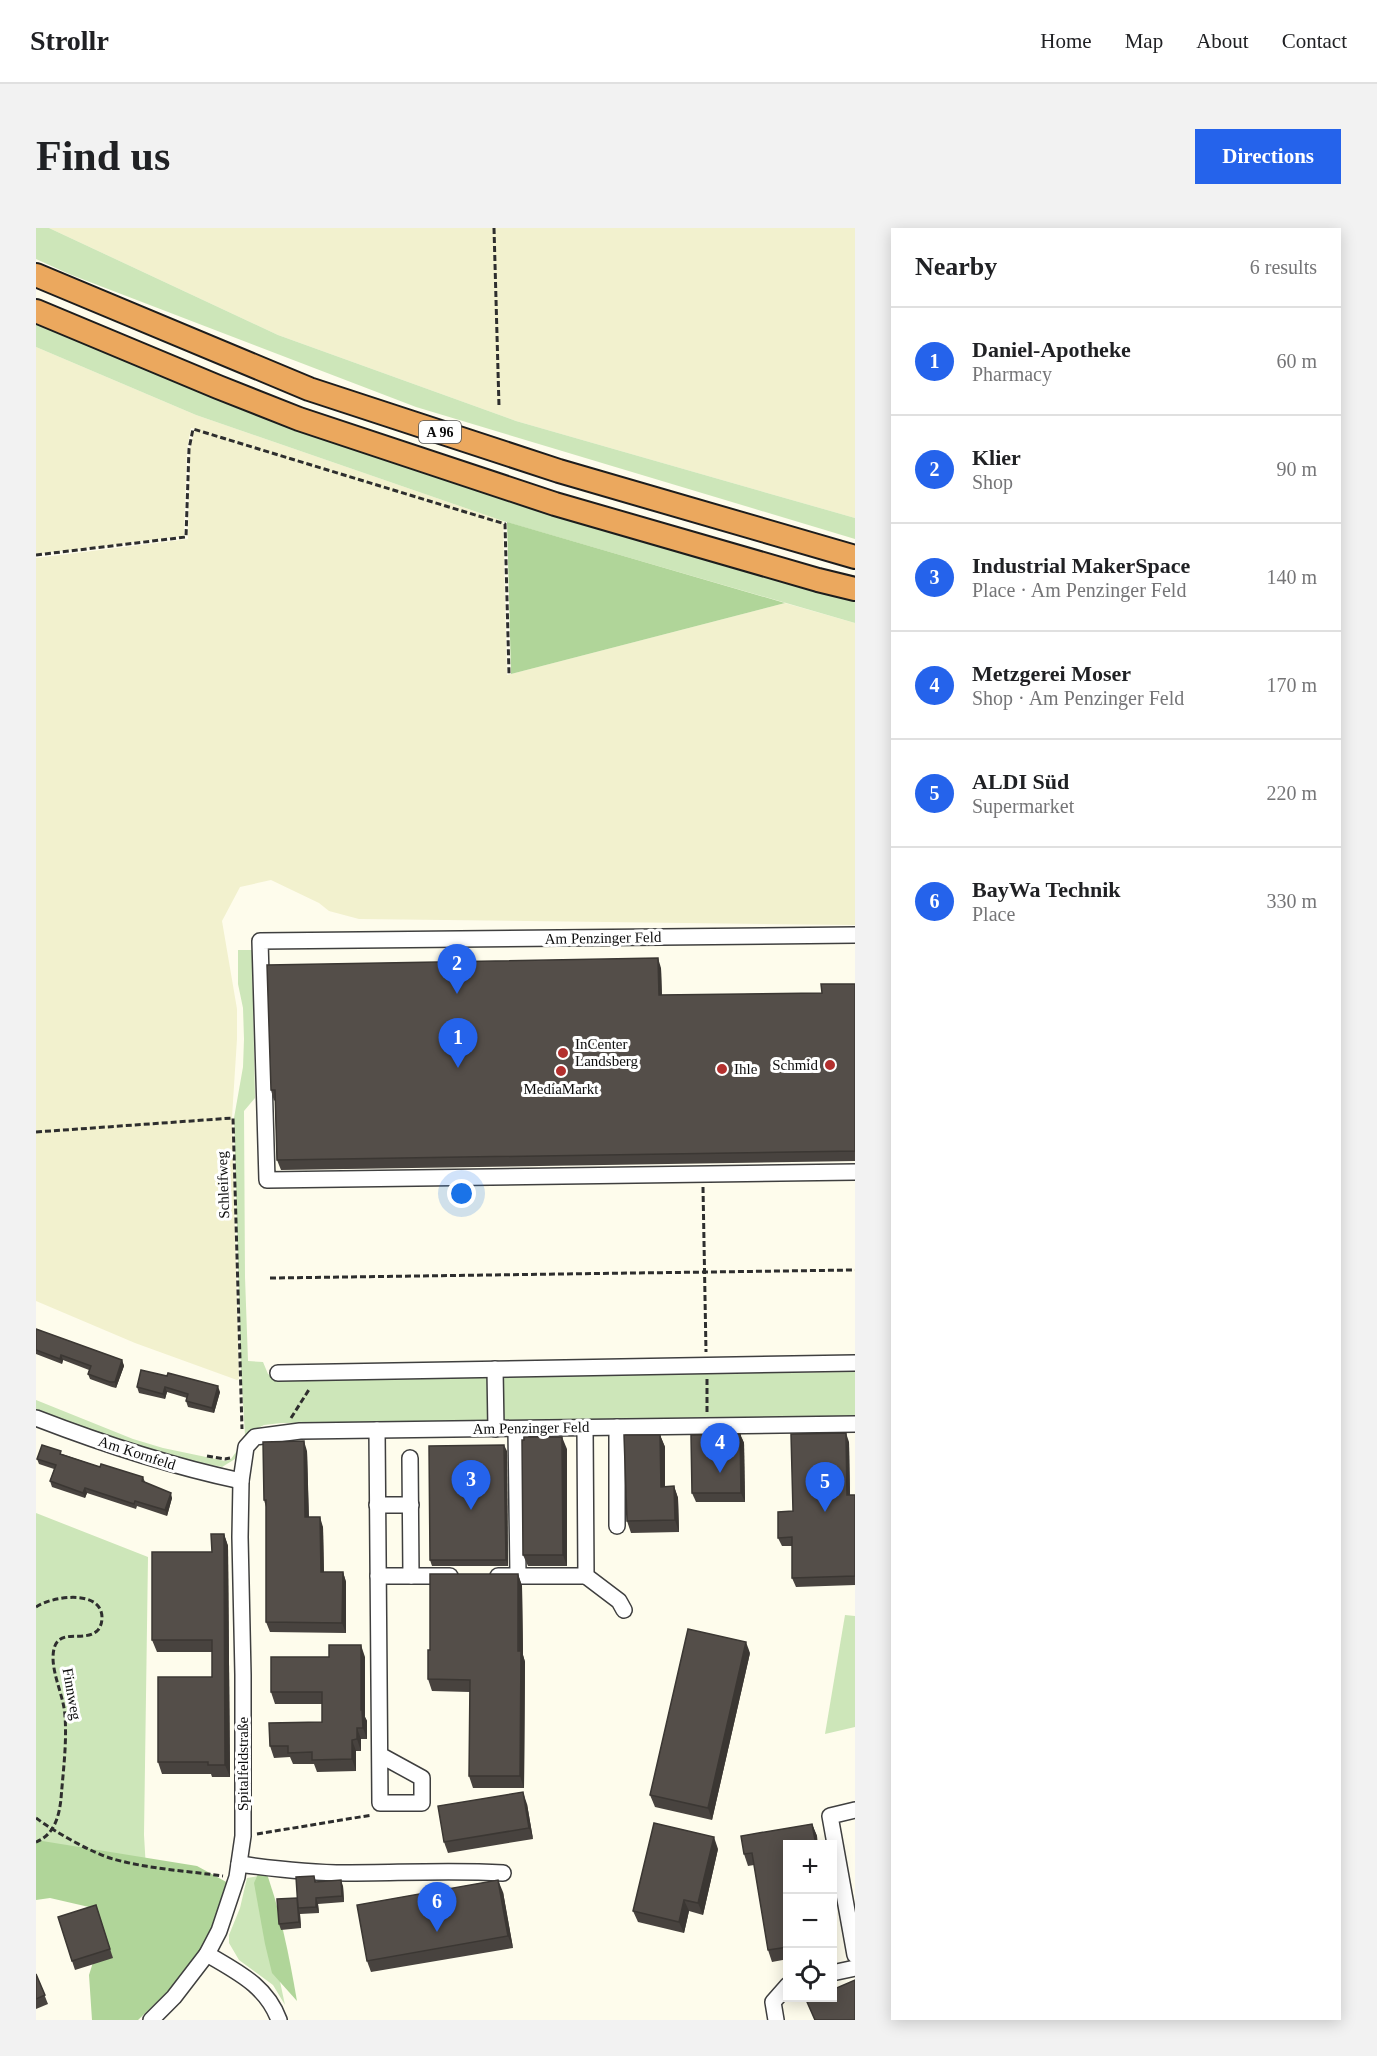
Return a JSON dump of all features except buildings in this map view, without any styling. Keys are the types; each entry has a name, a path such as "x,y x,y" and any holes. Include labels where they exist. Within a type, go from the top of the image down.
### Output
{"highway":[{"name":"A 96","path":"36,275 309,389 559,471 855,557"},
{"name":"A 96","path":"36,310 299,419 555,504 855,589"}],"street":[{"name":"Am Penzinger Feld","path":"703,1173 267,1180 260,940 855,935"},
{"path":"703,1173 855,1172"},
{"path":"278,1373 855,1363"},
{"path":"495,1369 496,1429"},
{"name":"Am Kornfeld","path":"36,1418 141,1456 193,1471 241,1480"},
{"name":"Am Penzinger Feld","path":"244,1443 255,1437 312,1430 855,1424"},
{"path":"616,1427 617,1526"},
{"path":"585,1428 586,1576"},
{"path":"516,1429 518,1576"},
{"path":"377,1430 380,1803 422,1803 422,1778 380,1755"},
{"path":"241,1480 244,1443"},
{"path":"410,1458 411,1576"},
{"name":"Spitalfeldstraße","path":"150,2020 174,1997 207,1954 219,1931 238,1871 243,1836 241,1480"},
{"path":"377,1505 411,1505"},
{"path":"378,1576 586,1576 619,1601 624,1610"},
{"path":"855,1810 830,1816 851,1912 855,1955"},
{"path":"238,1871 281,1870 344,1873 459,1870 503,1873"},
{"path":"207,1954 259,1987 269,1999 279,2020"},
{"path":"837,1972 855,1968"},
{"path":"776,2020 773,2002 783,1991"}],"path":[{"path":"494,228 500,406"},
{"path":"36,555 186,537 189,449 193,429 505,524 509,674"},
{"name":"Schleifweg","path":"36,1132 233,1118 244,1443"},
{"path":"703,1173 708,1426"},
{"path":"270,1278 855,1270"},
{"path":"284,1432 321,1372"},
{"path":"199,1454 230,1458 244,1443"},
{"name":"Finnweg","path":"36,1607 53,1599 76,1597 96,1604 101,1611 102,1618 101,1626 96,1632 83,1636 62,1637 54,1650 53,1658 65,1714 65,1731 59,1813 52,1830"},
{"path":"243,1836 372,1815 380,1803"},
{"path":"36,1818 52,1830 111,1859 144,1866 238,1871"},
{"path":"36,1842 42,1840 52,1830"}],"green space":[{"path":"36,228 49,228 278,335 516,421 855,518 855,539 416,407 69,274 36,259"},
{"path":"49,228 855,228 855,518 516,421 278,335"},
{"path":"36,320 855,597 855,623 503,521 196,415 36,347"},
{"path":"36,347 196,415 503,521 507,675 785,603 855,623 855,925 359,919 329,911 319,903 271,880 240,887 222,921 237,1009 232,1117 239,1379 237,1380 135,1343 36,1301 36,558 188,539 190,449 195,429 191,428 187,449 184,536 36,554"},
{"path":"507,522 785,603 511,674"},
{"path":"238,950 252,950 255,1098 244,1111 248,1361 263,1362 268,1374 274,1377 486,1377 488,1421 281,1423 264,1425 245,1435 234,1118 243,1067 244,1039 243,1008 238,984"},
{"path":"855,1372 855,1416 503,1421 503,1379 510,1376"},
{"path":"36,1400 133,1439 163,1448 225,1461 231,1459 241,1445 243,1446 235,1459 222,1467 175,1457 36,1412"},
{"path":"36,1513 148,1557 144,1835 146,1869 36,1854"},
{"path":"845,1615 855,1616 855,1727 825,1734"},
{"path":"36,1840 197,1866 230,1884 219,1920 186,1974 138,2020 92,2020 89,1975 100,1940 89,1907 50,1898 36,1900"},
{"path":"263,1863 279,1914 297,2001 272,1973 254,1883"},
{"path":"259,1876 285,2005 273,1985 239,1960 229,1943 229,1935 240,1908 247,1878"}],"place":[{"name":"Klier","path":"457,994"},
{"name":"InCenter Landsberg","path":"563,1053"},
{"name":"Schmid","path":"830,1065"},
{"name":"Daniel-Apotheke","path":"458,1068"},
{"name":"Ihle","path":"722,1069"},
{"name":"MediaMarkt","path":"561,1071"},
{"name":"Metzgerei Moser","path":"720,1473"},
{"name":"Industrial MakerSpace","path":"471,1510"},
{"name":"ALDI Süd","path":"825,1512"},
{"name":"BayWa Technik","path":"437,1932"}]}
